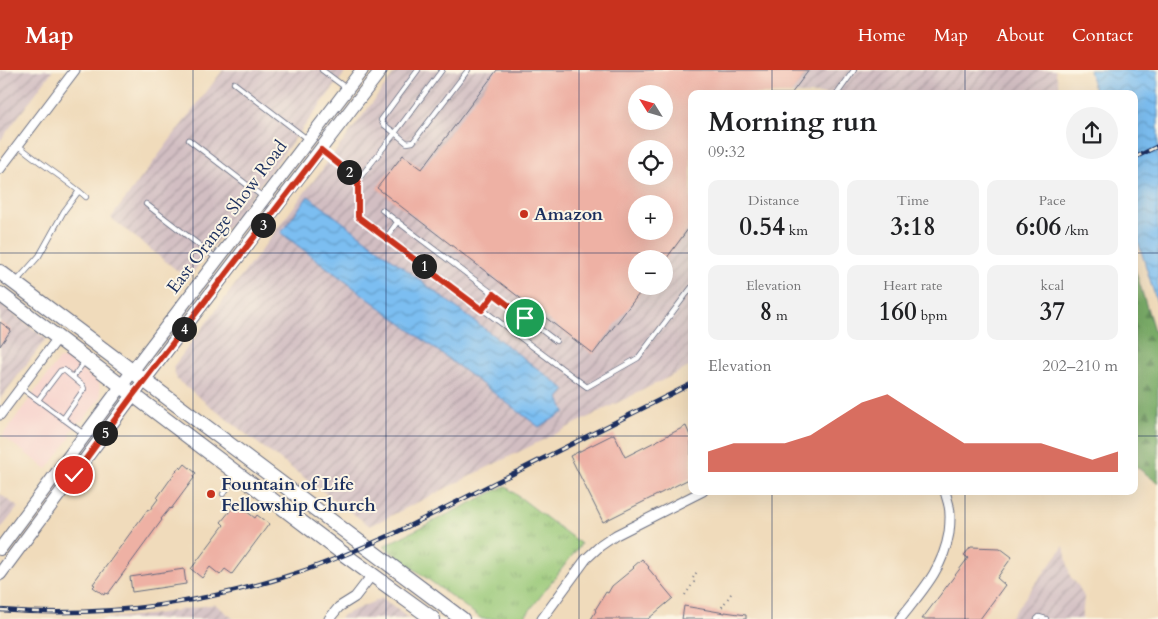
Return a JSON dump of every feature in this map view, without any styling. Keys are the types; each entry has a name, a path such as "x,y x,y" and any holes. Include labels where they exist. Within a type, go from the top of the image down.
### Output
{"main road":[{"name":"East Orange Show Road","path":"0,549 132,371 362,70"},
{"name":"East Orange Show Road","path":"0,574 133,395 381,70"},
{"path":"308,140 321,150"},
{"path":"0,272 462,619"},
{"path":"0,294 433,619"}],"street":[{"path":"0,169 75,70"},
{"path":"0,415 58,338"},
{"path":"542,619 586,559 600,546 616,535 695,495"},
{"path":"900,619 940,564 950,525 950,508 946,495"},
{"path":"329,619 339,608 355,597 372,575"}],"lane":[{"path":"418,70 381,120 383,124 407,142 413,142 468,70"},
{"path":"442,70 358,180 358,217 587,387 638,358 688,292"},
{"path":"840,90 854,70"},
{"path":"324,71 347,89"},
{"path":"234,83 308,140"},
{"path":"189,140 264,198"},
{"path":"18,145 86,197"},
{"path":"321,150 358,180"},
{"path":"15,283 39,256 64,211 79,191"},
{"path":"146,204 218,259"},
{"path":"382,210 556,341"},
{"path":"386,238 398,221"},
{"path":"482,310 494,294"},
{"path":"72,377 86,360"},
{"path":"38,400 60,371 64,370 84,389 63,419"},
{"path":"20,388 85,436"},
{"path":"223,494 239,474"},
{"path":"1037,619 1039,617 1046,619"}],"path":[{"path":"685,595 694,582 693,578 698,570"},
{"path":"721,612 722,607 733,591"}],"shaded area":[{"path":"0,70 53,70 0,141"},
{"path":"223,70 347,70 188,279 111,218"},
{"path":"397,70 1055,70 1060,90 688,90 688,367 370,526 256,442 177,380 173,367"},
{"path":"0,304 46,339 0,399"},
{"path":"59,359 66,359 99,383 101,397 70,433 71,437 47,469 2,436"},
{"path":"0,494 18,507 0,530"},
{"path":"1064,546 1070,576 1084,597 1082,619 1009,619"},
{"path":"382,598 410,619 340,619 343,615"},
{"path":"215,604 234,619 96,619 149,615"}],"green space":[{"path":"1138,279 1158,343 1158,483 1138,468"},
{"path":"505,486 581,544 523,619 482,619 383,546"}],"water":[{"path":"1089,70 1158,70 1158,306 1138,241 1138,90 1094,90"},
{"path":"308,196 566,390 559,398 565,412 539,427 281,233"}],"building":[{"name":"Amazon","path":"497,70 809,70 794,90 688,90 688,229 673,250 628,250 628,295 638,295 593,354 377,188 403,155 422,169"},
{"path":"0,322 11,330 0,346"},
{"path":"686,426 688,431 688,480 603,522 570,456 614,434 625,457"},
{"path":"185,464 196,473 194,478 171,509 161,519 108,594 105,593 104,595 93,587 95,585 93,584 148,509 149,511 158,499 179,467 181,469"},
{"path":"238,505 255,518 257,515 269,524 232,574 225,569 220,575 210,567 202,578 191,569 224,525 221,522 234,506 237,508"},
{"path":"971,547 1000,548 1012,557 997,578 1005,585 980,619 922,619 968,558 964,555"},
{"path":"642,559 673,598 648,619 591,619 606,592 608,593 612,586"},
{"path":"184,569 186,584 132,592 130,577"},
{"path":"684,606 746,615 746,619 682,619"}],"railway":[{"path":"1138,156 1158,146"},
{"path":"0,610 76,612 152,606 227,593 300,572 348,554 395,533 688,386"}],"place":[{"name":"Amazon","path":"524,214"},
{"name":"Fountain of Life Fellowship Church","path":"211,494"}],"route":[{"path":"74,475 321,150 358,180 358,217 482,310 494,294 525,318"}]}
